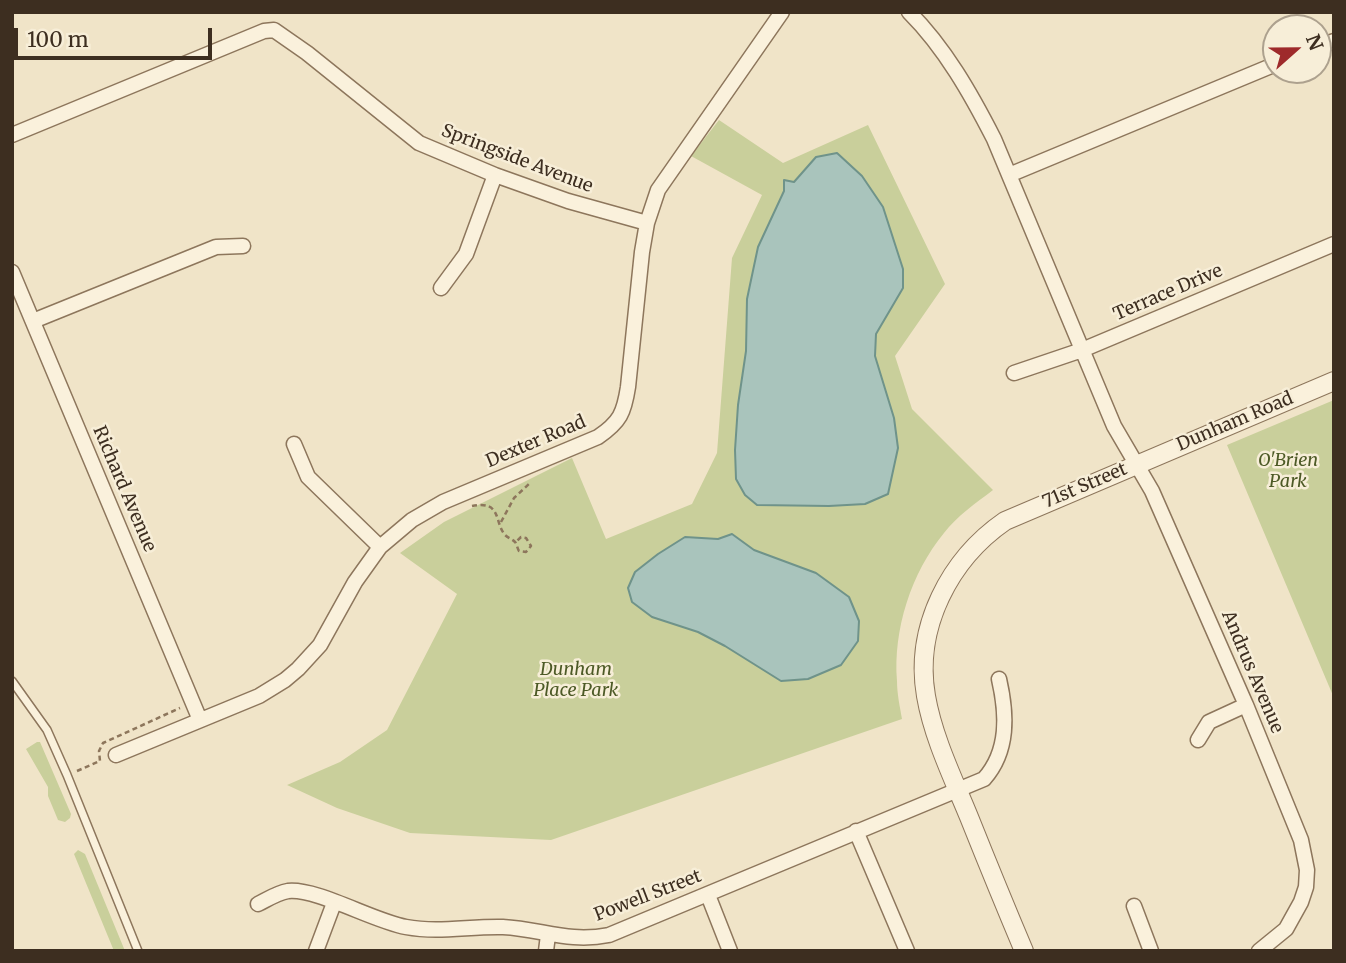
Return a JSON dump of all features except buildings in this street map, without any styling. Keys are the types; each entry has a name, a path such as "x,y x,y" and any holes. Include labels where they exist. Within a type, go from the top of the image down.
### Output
{"street":[{"name":"Dexter Road","path":"116,755 259,696 285,680 320,645 355,582 380,547 426,511 598,437 617,421 624,410 628,387 647,223 658,190 782,12"},
{"name":"71st Street","path":"915,14 970,95 1009,175 1114,426 1136,464 1005,521 978,541 963,559 934,608 928,633 926,695 935,729 1024,951"},
{"name":"Springside Avenue","path":"12,135 264,31 274,30 307,53 419,143 495,175 568,201 647,223"},
{"path":"1009,175 1262,70"},
{"path":"441,288 466,254 495,175"},
{"name":"Terrace Drive","path":"1014,373 1082,349 1334,244"},
{"path":"33,321 216,247 243,246"},
{"name":"Richard Avenue","path":"12,272 200,720"},
{"name":"Dunham Road","path":"1136,464 1334,380"},
{"path":"293,444 307,477 380,547"},
{"name":"Andrus Avenue","path":"1136,464 1153,491 1301,840 1307,870 1306,887 1301,902 1286,929 1259,951"},
{"name":"Powell Street","path":"258,904 279,893 291,891 309,893 406,927 449,930 505,927 566,938 609,935 984,779 995,768 1001,753 1005,705 999,679"},
{"path":"1198,740 1209,722 1246,705"},
{"path":"856,831 907,951"},
{"path":"708,895 730,951"},
{"path":"316,951 334,903"},
{"path":"1133,905 1151,951"},
{"path":"546,951 548,935"}],"lane":[{"path":"12,681 47,730 138,951"}],"path":[{"path":"501,522 514,498 530,483"},
{"path":"472,506 492,509 501,522 503,533 516,542 516,547 522,552 526,552 531,546 524,537 516,542"}],"green space":[{"name":"Dunham Place Park","path":"719,120 783,163 868,125 945,284 895,356 912,409 993,490 949,527 932,549 914,584 901,622 898,642 897,686 902,719 551,840 410,833 337,808 287,785 340,762 387,730 457,594 400,553 444,522 572,458 606,539 692,504 717,453 732,258 762,195 691,156"},
{"name":"O'Brien Park","path":"1334,400 1334,698 1227,445"},
{"path":"40,742 71,814 65,822 58,820 48,796 48,787 26,749"},
{"path":"78,850 85,854 125,951 114,951 74,854"}],"water":[{"path":"837,153 862,176 883,207 903,269 903,288 876,334 875,356 894,418 898,448 888,494 865,504 757,505 745,495 736,479 735,450 746,351 747,299 758,247 784,191 784,180 794,182 816,157"},
{"path":"732,534 754,550 816,573 849,597 859,621 858,641 841,665 808,679 781,681 725,646 698,632 652,617 632,602 628,588 635,572 658,554 685,537 718,539"}]}
